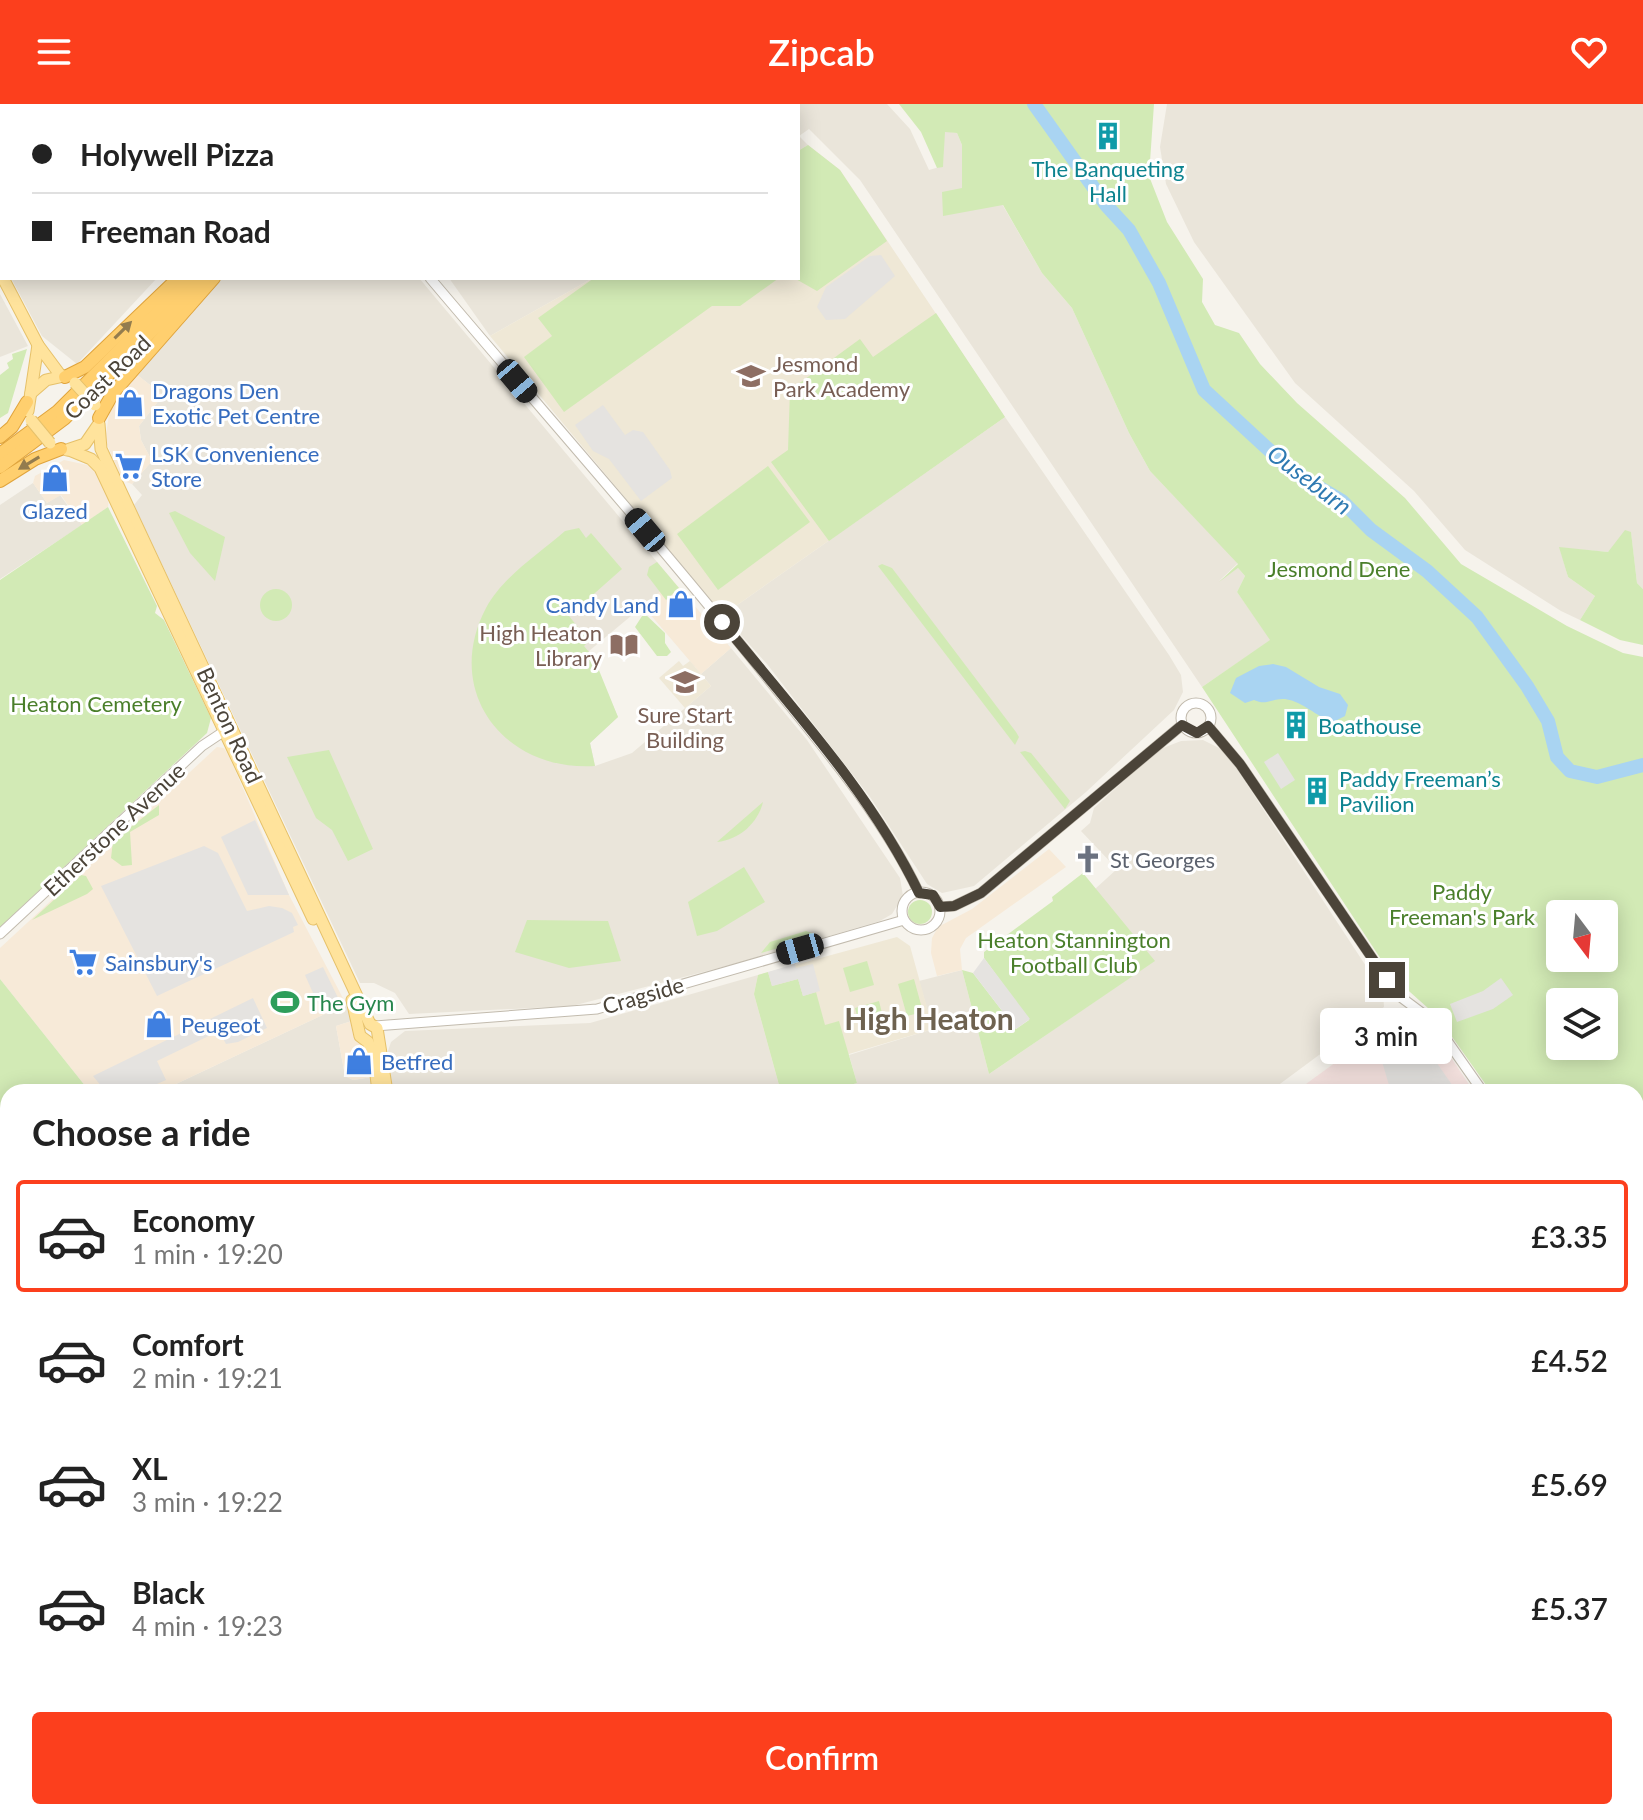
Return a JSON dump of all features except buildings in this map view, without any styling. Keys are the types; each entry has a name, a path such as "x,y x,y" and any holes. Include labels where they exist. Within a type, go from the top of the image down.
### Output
{"highway":[{"path":"67,379 85,367 176,280"},
{"name":"Coast Road","path":"0,454 58,411 190,280"},
{"name":"Coast Road","path":"0,467 64,419 203,280"},
{"path":"98,416 113,393 212,280"},
{"path":"0,437 12,427 28,400"},
{"path":"0,481 35,459 60,448"}],"main road":[{"path":"4,280 38,345 98,416 89,440 60,448 31,420 28,400 38,345"},
{"path":"28,400 38,384 67,379"},
{"name":"Benton Road","path":"98,416 101,449 355,1008 369,1026 362,1039 372,1040"},
{"name":"Benton Road","path":"60,448 91,459 100,468 227,730"},
{"path":"372,1040 377,1084"},
{"path":"372,1040 385,1084"}],"street":[{"path":"432,280 705,601 823,747 903,861 919,893"},
{"path":"940,907 954,906 981,893 1182,725 1185,708 1197,703 1209,711 1208,726 1249,777 1387,980 1402,998 1434,1022 1477,1084"},
{"path":"1182,725 1197,733 1208,726"},
{"name":"Etherstone Avenue","path":"0,934 202,746 227,730"},
{"path":"919,893 933,895 940,907 936,918 918,931 904,920 903,907 919,893"},
{"name":"Cragside","path":"369,1026 597,1009 904,920"}],"shaded area":[{"path":"800,104 887,104 910,129 929,170 943,166 944,131 957,133 962,145 962,188 1002,204 1042,273 1072,308 1129,433 1150,471 1238,563 1219,581 1238,568 1245,576 1237,592 1271,640 1202,687 860,180 809,129 800,135"},
{"path":"1167,104 1643,104 1643,589 1637,583 1631,533 1608,552 1560,548 1568,577 1595,596 1580,620 1561,611 1465,550 1414,491 1295,383 1194,242 1166,184 1160,147"},
{"path":"800,137 808,145 800,150"},
{"name":"Jesmond Park Academy","path":"808,145 840,170 1005,417 723,615 490,336 589,280 800,280 800,150"},
{"path":"881,255 895,276 845,319 826,320 817,307 826,287 870,256"},
{"path":"12,280 155,280 77,364 42,336"},
{"path":"218,280 421,280 673,581 589,651 618,717 590,743 595,766 632,753 711,686 701,674 731,648 807,740 900,878 903,896 892,914 880,921 734,964 572,1006 409,1014 395,993 374,983 360,983 134,505 142,495 132,484 152,461 141,440 139,426 163,395 136,374"},
{"path":"450,280 589,280 490,336"},
{"path":"0,294 28,346 0,357"},
{"path":"136,374 163,395 139,426 141,440 152,461 132,484 123,481 105,440 111,402"},
{"path":"603,405 625,435 633,430 643,432 670,470 672,478 641,501 609,459 593,451 575,425"},
{"path":"1005,417 1169,655 1181,675 1183,692 1174,710 1086,792 974,886 942,893 927,884 870,797 767,664 723,615"},
{"path":"64,460 92,466 109,496 108,507 82,525 61,495 47,503 33,483 35,476"},
{"path":"33,483 47,503 60,495 82,525 0,579 0,505"},
{"path":"673,581 731,648 701,674 643,606"},
{"name":"Sure Start Building","path":"679,661 683,666 690,661 711,686 685,708 659,678"},
{"path":"1203,740 1225,751 1383,992 1384,1007 1280,1084 854,1084 857,1083 849,1055 933,1029 919,981 962,970 989,1074 1154,961 1095,889 1117,869 1081,831 1090,823 1094,808 1158,750 1181,741"},
{"path":"217,747 224,748 289,895 346,1004 176,1084 84,1084 0,979 0,948"},
{"path":"1278,753 1295,780 1281,789 1264,762"},
{"path":"255,820 289,895 248,895 221,837"},
{"path":"204,846 218,853 247,911 269,906 282,908 292,913 298,925 293,927 294,932 157,996 101,886"},
{"path":"1049,849 1066,867 966,938 960,949 962,970 937,976 931,953 932,938 938,927 972,909"},
{"path":"897,937 910,946 933,1029 849,1054 832,1084 779,1084 754,994 758,975"},
{"path":"984,958 1030,1019 1016,1029 973,973"},
{"path":"795,964 796,968 813,964 820,991 803,996 798,979 772,986 768,972"},
{"path":"323,967 341,1004 322,1013 305,975"},
{"path":"758,975 754,994 779,1084 392,1084 388,1051 391,1042 405,1031 590,1023"},
{"path":"1501,978 1513,995 1493,1009 1457,1022 1450,1004 1483,991"},
{"path":"253,998 267,1028 238,1042 226,1044 219,1031 157,1061 166,1080 157,1084 100,1084 93,1076"},
{"path":"346,1004 355,1020 336,1026 345,1076 353,1080 372,1077 372,1084 176,1084"},
{"path":"1402,1014 1415,1017 1436,1035 1469,1084 1306,1084"},
{"path":"355,1020 372,1077 353,1080 345,1076 336,1026"},
{"path":"1407,1020 1451,1084 1389,1084 1376,1041"}],"green space":[{"name":"Jesmond Dene","path":"899,104 1154,104 1149,176 1167,222 1203,279 1202,302 1215,325 1239,333 1260,364 1297,403 1405,498 1461,564 1567,626 1623,653 1643,657 1643,1084 1485,1084 1438,1017 1392,976 1202,687 1270,640 1237,592 1245,576 1238,568 1219,582 1238,564 1150,471 1129,433 1072,308 1042,273 1003,205 943,216 942,192 962,188 962,145 957,133 945,132 943,167 937,168 921,132"},
{"path":"808,145 840,170 887,241 817,291 798,280 800,280 800,150"},
{"path":"591,280 776,280 740,306 712,306 564,412 524,357 552,336 538,318"},
{"path":"936,313 1005,417 829,541 771,462 788,450 790,390 860,339 873,357"},
{"path":"27,349 8,413 0,418 0,375 9,368 7,363 13,359 12,354"},
{"path":"768,466 810,522 718,590 677,534"},
{"name":"Heaton Cemetery","path":"108,507 157,606 155,613 164,620 211,718 207,733 0,927 0,580"},
{"path":"175,511 225,537 215,581 190,553 169,513"},
{"path":"579,528 586,538 591,533 622,569 569,616 589,641 584,646 594,658 618,717 590,743 595,766 563,764 534,756 509,741 490,721 477,696 472,669 474,639 493,596 565,531"},
{"path":"1625,530 1631,532 1637,583 1643,589 1643,645 1620,640 1580,620 1595,596 1568,577 1559,547 1608,552"},
{"path":"657,562 679,588 666,600 647,575 649,567"},
{"path":"882,564 892,568 1016,732 1019,737 1015,745 878,566"},
{"path":"276,589 287,594 292,605 287,616 276,621 265,616 260,605 265,594"},
{"path":"644,613 665,633 665,643 671,652 667,656 657,656 635,627"},
{"path":"329,750 373,849 348,861 332,830 316,818 287,757"},
{"path":"1020,752 1031,753 1070,801 1065,809"},
{"path":"763,802 757,817 746,829 733,838 717,842"},
{"path":"159,805 159,815 130,832 132,865 122,866 111,858 113,841"},
{"path":"744,867 765,902 717,931 697,936 688,902"},
{"name":"Heaton Stannington Football Club","path":"1083,873 1155,961 989,1074 962,970 973,973 1016,1029 1029,1020 984,958 984,952 1053,901 1052,897"},
{"path":"81,875 86,876 93,889 32,920"},
{"path":"920,900 929,903 932,912 929,921 920,924 911,921 908,912 911,903"},
{"path":"527,920 608,921 621,961 569,968 515,952"},
{"path":"806,931 820,936 761,953 770,942"},
{"path":"867,961 874,985 850,992 843,968"},
{"path":"768,972 772,986 798,979 803,996 816,992 825,1025 839,1021 857,1083 779,1084 754,994 758,975"},
{"path":"0,979 84,1084 0,1084"},
{"path":"914,979 923,1012 907,1016 898,984"},
{"path":"879,1001 885,1025 861,1031 855,1008"}],"water":[{"path":"1273,664 1286,667 1319,687 1340,694 1348,705 1345,716 1333,722 1285,699 1245,703 1230,693 1236,678 1259,666"}],"waterway":[{"name":"Ouseburn","path":"1034,104 1106,205 1129,230 1159,283 1204,390 1293,472 1342,501 1371,530 1427,571 1477,617 1527,686 1548,721 1557,757 1570,771 1597,777 1643,765"}],"place":[{"name":"The Banqueting Hall","path":"1108,136"},
{"name":"Jesmond Park Academy","path":"751,376"},
{"name":"Dragons Den Exotic Pet Centre","path":"130,403"},
{"name":"LSK Convenience Store","path":"129,466"},
{"name":"Glazed","path":"55,478"},
{"name":"Candy Land","path":"681,604"},
{"name":"High Heaton Library","path":"624,645"},
{"name":"Sure Start Building","path":"685,682"},
{"name":"Boathouse","path":"1296,725"},
{"name":"Paddy Freeman’s Pavilion","path":"1317,791"},
{"name":"St Georges","path":"1088,859"},
{"name":"Sainsbury's","path":"83,962"},
{"name":"The Gym","path":"285,1002"},
{"name":"Peugeot","path":"159,1024"},
{"name":"Betfred","path":"359,1061"}],"district":[{"name":"High Heaton","path":"929,1018"}],"route":[{"path":"722,622 823,747 903,861 919,893 933,895 940,907 954,906 981,893 1182,725 1192,733 1201,732 1208,726 1224,741 1387,980"}],"park label":[{"name":"Paddy Freeman's Park","path":"1462,904"}]}
